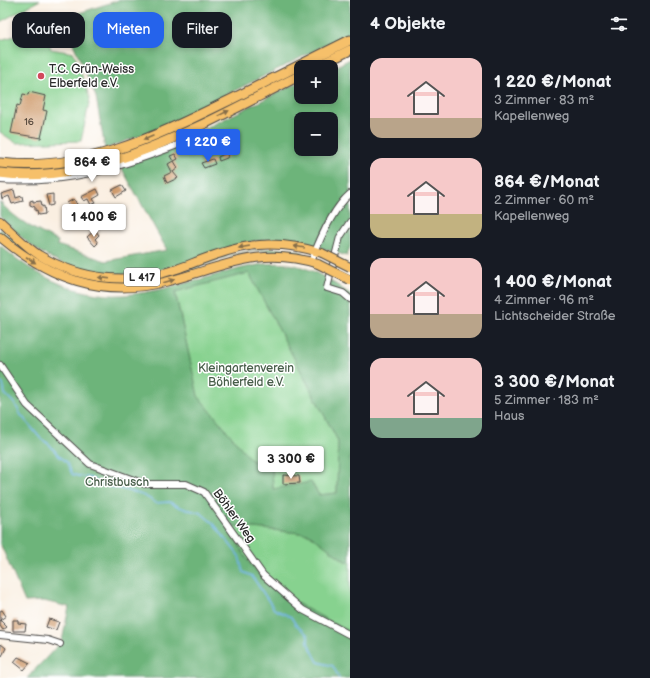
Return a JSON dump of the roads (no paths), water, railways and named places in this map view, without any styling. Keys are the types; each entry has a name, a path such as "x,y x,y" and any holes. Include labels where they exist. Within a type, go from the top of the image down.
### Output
{"highway":[{"path":"0,164 53,164 86,159 130,146 181,124 350,40"},
{"path":"330,60 350,50"},
{"path":"0,173 48,173 83,168 136,153 175,137 294,78"}],"main road":[{"name":"L 417","path":"0,221 28,247 56,264 82,274 112,279 154,275 224,252 256,245 284,245 318,252 350,267"},
{"name":"L 417","path":"0,237 42,268 68,279 98,286 143,287 166,282 229,262 256,257 287,257 314,263 350,280"}],"street":[{"path":"0,180 26,182 53,180 92,174 150,156 180,144 184,146"},
{"path":"314,263 324,231 350,194"},
{"path":"350,222 340,237 327,288 343,294 350,300"},
{"name":"Böhler Weg","path":"0,365 27,405 90,464 145,484 186,484 204,492 263,575 303,610 350,635"},
{"path":"0,635 48,640 60,644"}],"waterway":[{"path":"0,382 3,384 5,394 15,404 21,415 41,439 49,444 59,456 67,462 72,474 93,479 99,484 144,496 155,503 169,502 182,508 201,513 214,524 239,556 243,572 252,576 274,609 291,617 296,625 308,635 308,643 318,662 333,666 339,678"}],"place":[{"name":"T.C. Grün-Weiss Elberfeld e.V.","path":"41,76"}],"park label":[{"name":"Kleingartenverein Böhlerfeld e.V.","path":"246,375"},
{"name":"Christbusch","path":"117,482"}]}
